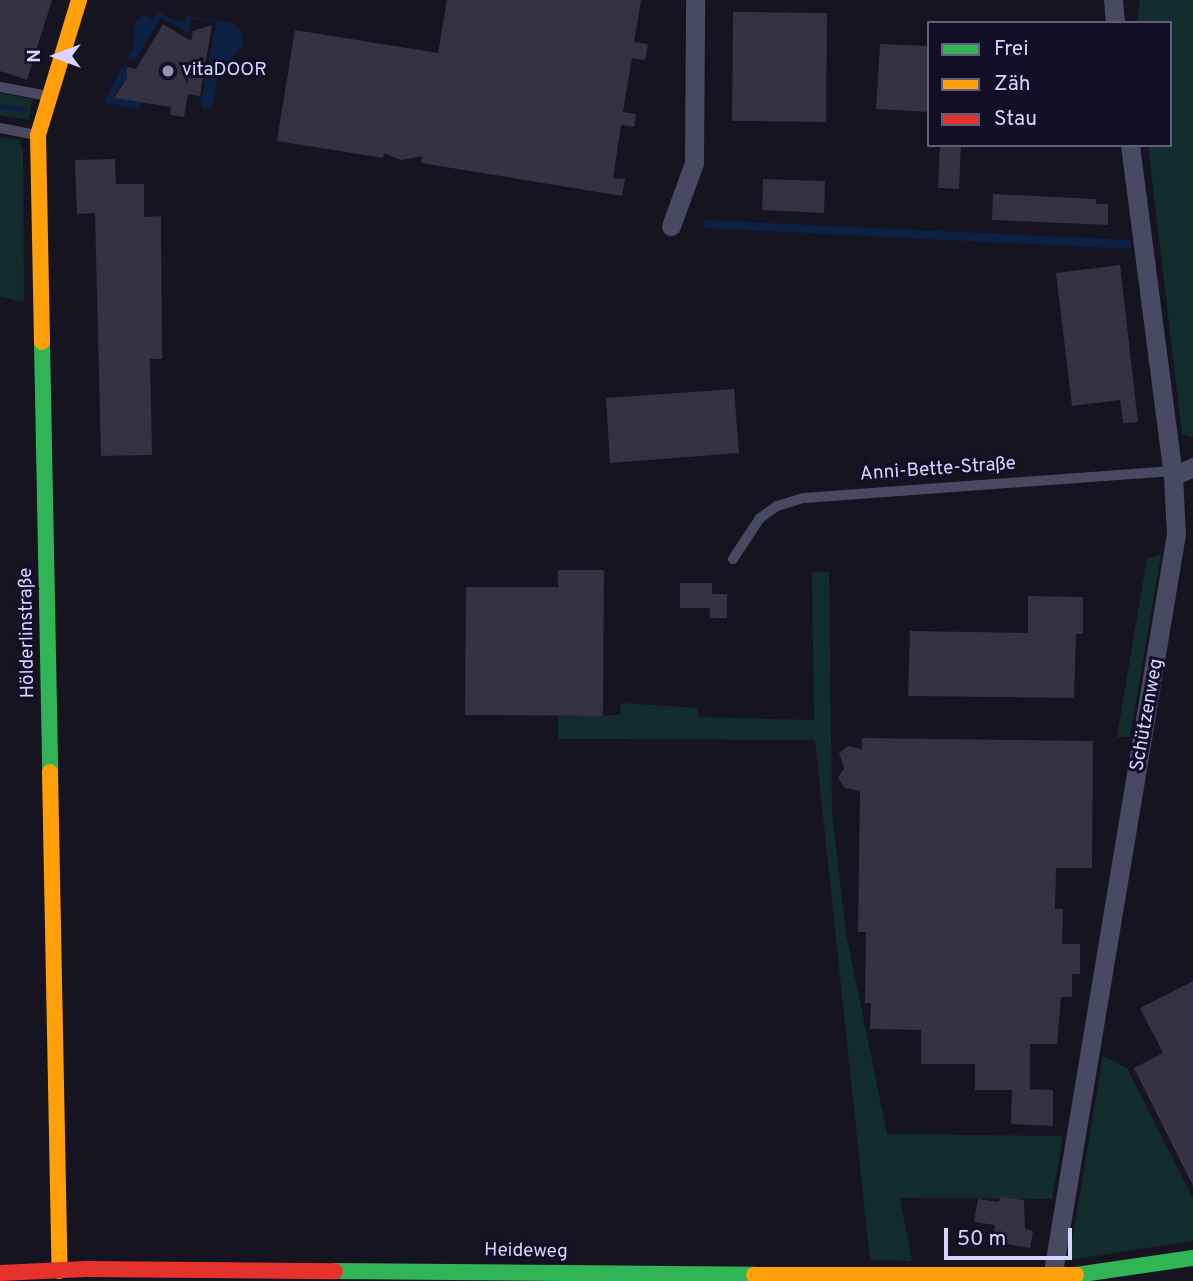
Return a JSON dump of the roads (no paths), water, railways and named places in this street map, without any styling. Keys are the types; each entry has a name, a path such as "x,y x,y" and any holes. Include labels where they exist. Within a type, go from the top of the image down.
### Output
{"street":[{"name":"Hölderlinstraße","path":"60,1271 38,135 79,0"},
{"path":"671,226 694,163 695,0"},
{"path":"1113,0 1115,21"},
{"name":"Schützenweg","path":"1052,1280 1174,561 1173,474 1130,147"},
{"path":"1173,474 1193,467"},
{"name":"Heideweg","path":"0,1273 60,1271 1052,1280 1193,1258"}],"lane":[{"path":"0,87 49,96"},
{"path":"0,128 38,135"},
{"name":"Anni-Bette-Straße","path":"733,559 760,518 777,506 803,498 1173,474"}],"water":[{"path":"157,11 175,21 185,22 187,16 232,23 241,31 243,45 219,73 211,109 203,109 200,103 217,22 191,18 188,33 161,17 135,60 127,59 133,49 136,21 144,16 153,19"},
{"path":"122,67 132,70 114,97 141,102 140,110 104,102"},
{"path":"705,220 1130,240 1131,249 705,228"}],"waterway":[{"path":"0,106 24,110"}],"place":[{"name":"vitaDOOR","path":"168,71"}]}
